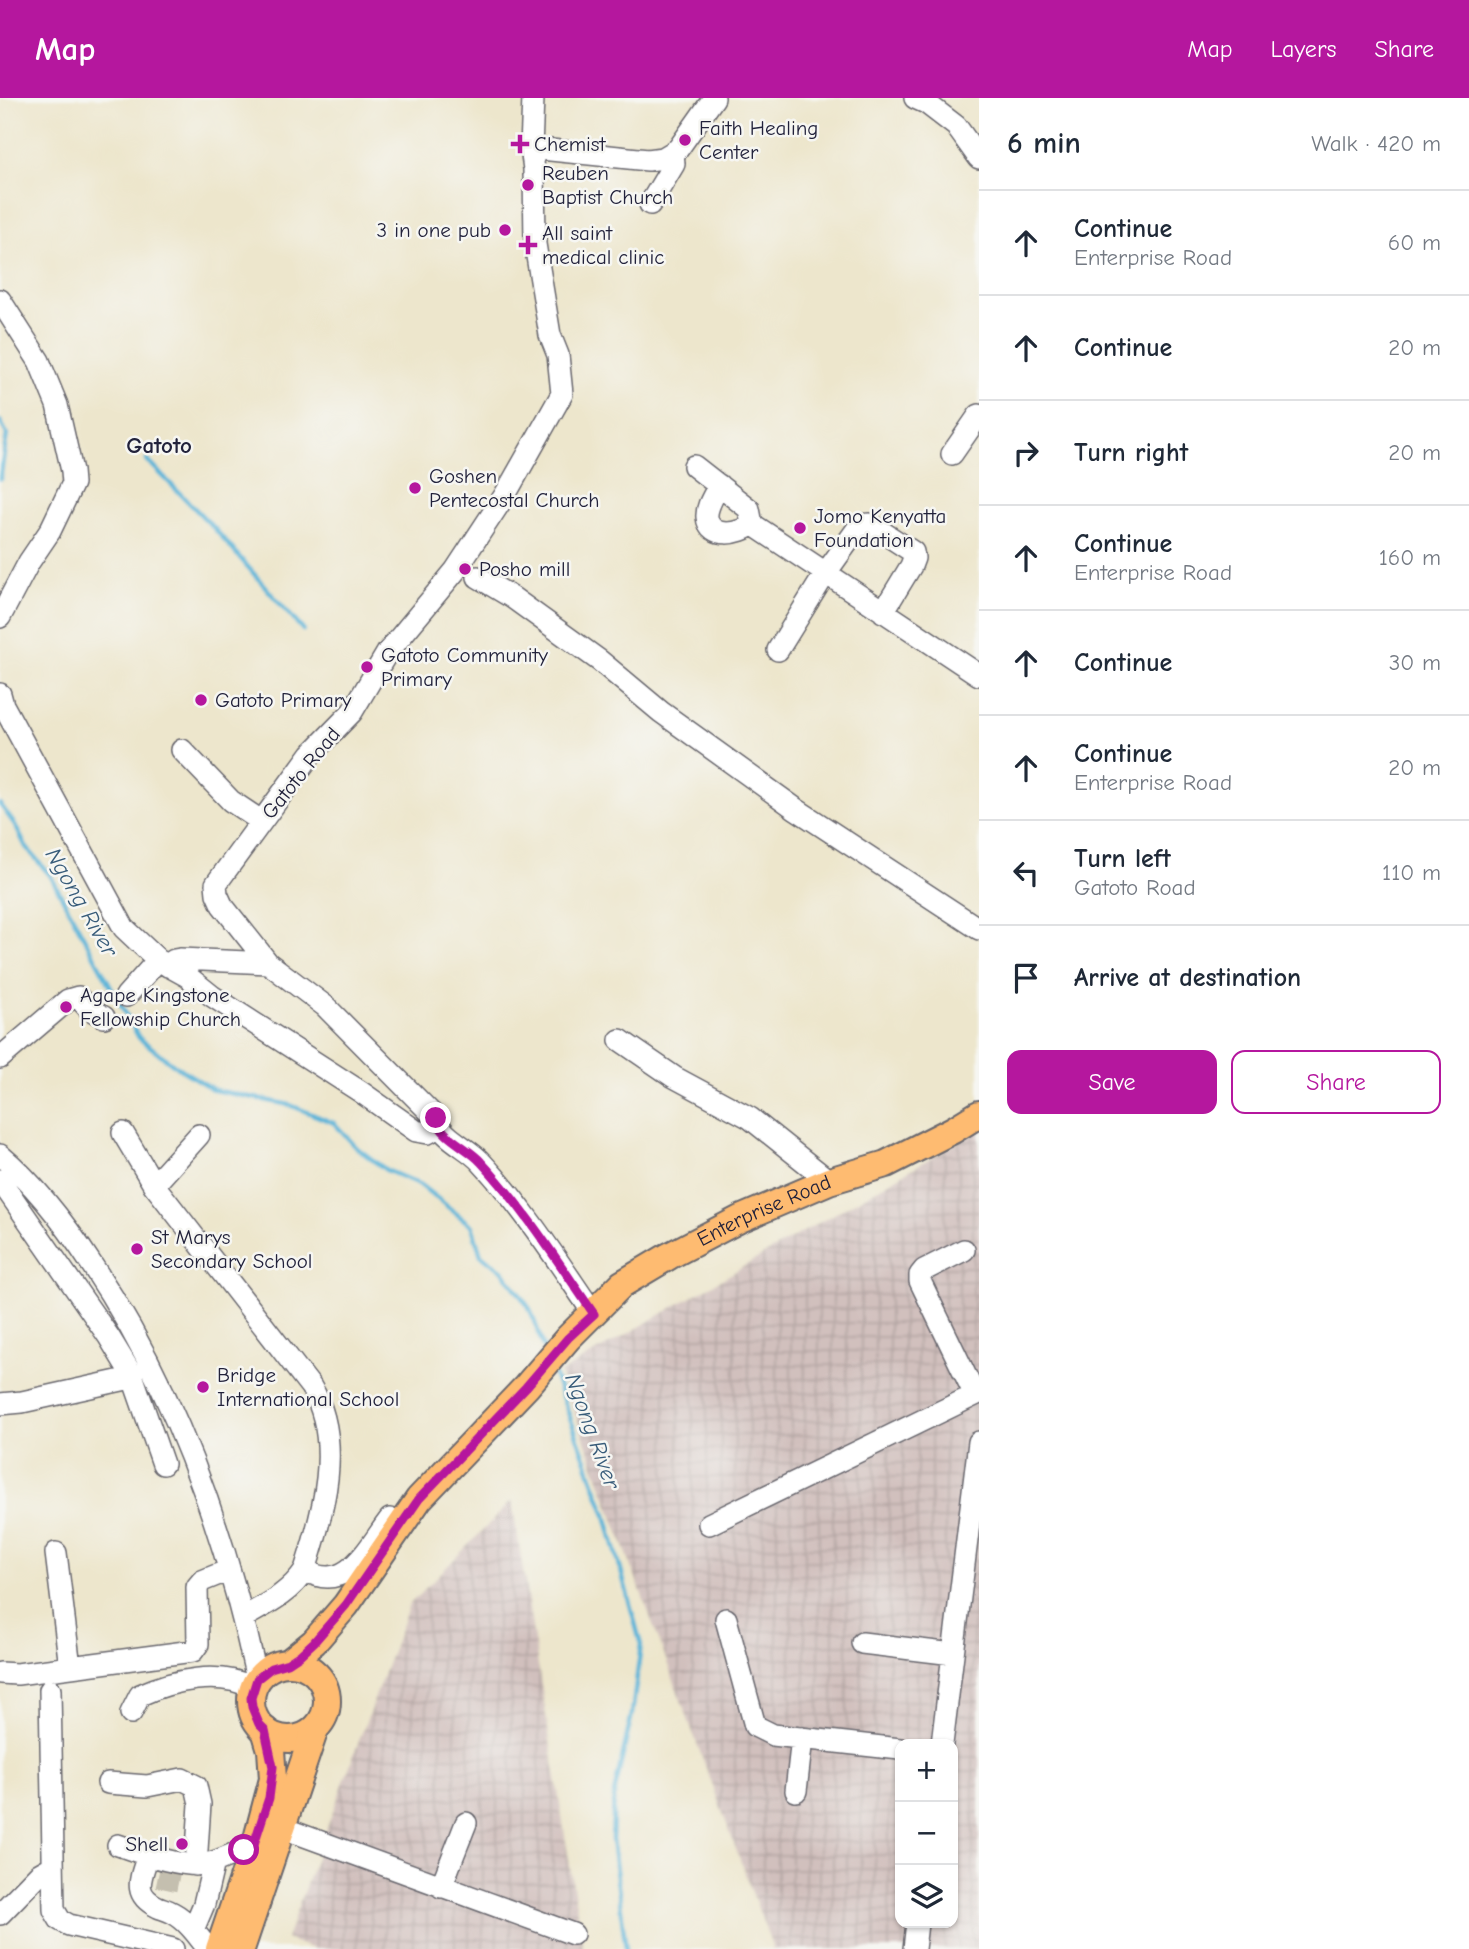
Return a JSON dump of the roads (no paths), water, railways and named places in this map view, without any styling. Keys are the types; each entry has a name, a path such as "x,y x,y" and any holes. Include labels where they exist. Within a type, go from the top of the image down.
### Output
{"main road":[{"name":"Enterprise Road","path":"419,1499 526,1387 568,1338 622,1284 668,1256 740,1219 829,1181 886,1164 979,1114"},
{"path":"315,1728 300,1738 290,1739 265,1730 259,1724 252,1707 255,1684 271,1668 288,1663 314,1642 346,1605 419,1499"},
{"path":"324,1686 328,1649 346,1605"},
{"path":"241,1949 315,1728 325,1713 327,1695 320,1678 306,1667 288,1663"},
{"path":"204,1945 252,1850 273,1779 272,1758 265,1730"}],"street":[{"name":"Gatoto Road","path":"533,98 531,148 534,169 535,244 550,335 558,355 562,394 505,495 455,571 387,653 352,712 312,754 261,821 216,884 216,890 222,905 268,963 325,1006 436,1118 438,1127 480,1160 526,1216 594,1314"},
{"path":"531,148 648,160 663,158 678,149 714,98"},
{"path":"915,98 956,126 979,158"},
{"path":"650,204 674,164 673,152"},
{"path":"0,300 39,361 57,405 73,483 50,531 29,562 0,617"},
{"path":"952,454 979,415"},
{"path":"694,466 749,509 752,524 979,675"},
{"path":"719,485 708,510 710,526 735,533 752,524"},
{"path":"778,650 825,574 864,523 910,549 914,558 883,612"},
{"path":"478,578 513,598 600,661 661,712 796,809 979,929"},
{"path":"0,694 3,705 124,928 163,963 177,969 220,1002 361,1092 416,1131 428,1133 438,1127"},
{"path":"182,750 232,801 261,821"},
{"path":"126,996 163,963 174,960 268,963"},
{"path":"0,1058 68,1000 78,997 89,1009 104,1017"},
{"path":"620,1040 674,1076 750,1118 829,1181"},
{"path":"123,1133 154,1185 320,1402 327,1434 326,1486 305,1570 298,1581 281,1595 244,1617"},
{"path":"154,1185 199,1135"},
{"path":"0,1155 21,1173 71,1234 115,1299 154,1371 191,1457 244,1617 255,1684 226,1679 200,1679 164,1685 140,1695 131,1713"},
{"path":"0,1180 102,1326 132,1376 163,1464"},
{"path":"709,1524 977,1394 920,1281 924,1270 964,1250"},
{"path":"0,1404 49,1396 132,1376"},
{"path":"943,1739 979,1442"},
{"path":"305,1570 321,1578 346,1572 363,1556 397,1511 419,1499"},
{"path":"56,1553 70,1667"},
{"path":"0,1673 16,1674 193,1651 198,1644 197,1587 202,1581 229,1570"},
{"path":"726,1619 755,1726 773,1735 895,1748"},
{"path":"862,1643 953,1654"},
{"path":"50,1690 54,1910 60,1920 69,1925 173,1949"},
{"path":"796,1791 802,1738"},
{"path":"108,1783 147,1786 182,1779 196,1786 205,1863 204,1945"},
{"path":"441,1887 466,1823"},
{"path":"280,1827 573,1934"},
{"path":"118,1845 148,1855 167,1882 173,1913 204,1945"},
{"path":"148,1855 140,1882 141,1895 205,1863 252,1850"},
{"path":"0,1914 39,1874 53,1866"},
{"path":"914,1949 916,1928"}],"waterway":[{"name":"Ngong River","path":"0,421 7,434 0,479"},
{"path":"147,460 213,527 303,630"},
{"name":"Ngong River","path":"0,804 26,847 50,875 139,1038 177,1067 214,1090 290,1105 334,1123 357,1148 386,1170 419,1184 472,1226 481,1255 503,1271 530,1309 545,1351"},
{"name":"Ngong River","path":"552,1369 606,1515 641,1645 632,1714 614,1794 612,1839 626,1949"}],"tunnel":[{"path":"166,1889 170,1870"}],"place":[{"name":"Faith Healing Center","path":"685,140"},
{"name":"Chemist","path":"520,144"},
{"name":"Reuben Baptist Church","path":"528,185"},
{"name":"3 in one pub","path":"505,230"},
{"name":"All saint medical clinic","path":"528,245"},
{"name":"Goshen Pentecostal Church","path":"415,488"},
{"name":"Jomo Kenyatta Foundation","path":"800,528"},
{"name":"Posho mill","path":"465,569"},
{"name":"Gatoto Community Primary","path":"367,667"},
{"name":"Gatoto Primary","path":"201,700"},
{"name":"Agape Kingstone Fellowship Church","path":"66,1007"},
{"name":"St Marys Secondary School","path":"137,1249"},
{"name":"Bridge International School","path":"203,1387"},
{"name":"Shell","path":"182,1844"}],"district":[{"name":"Gatoto","path":"159,445"}]}
